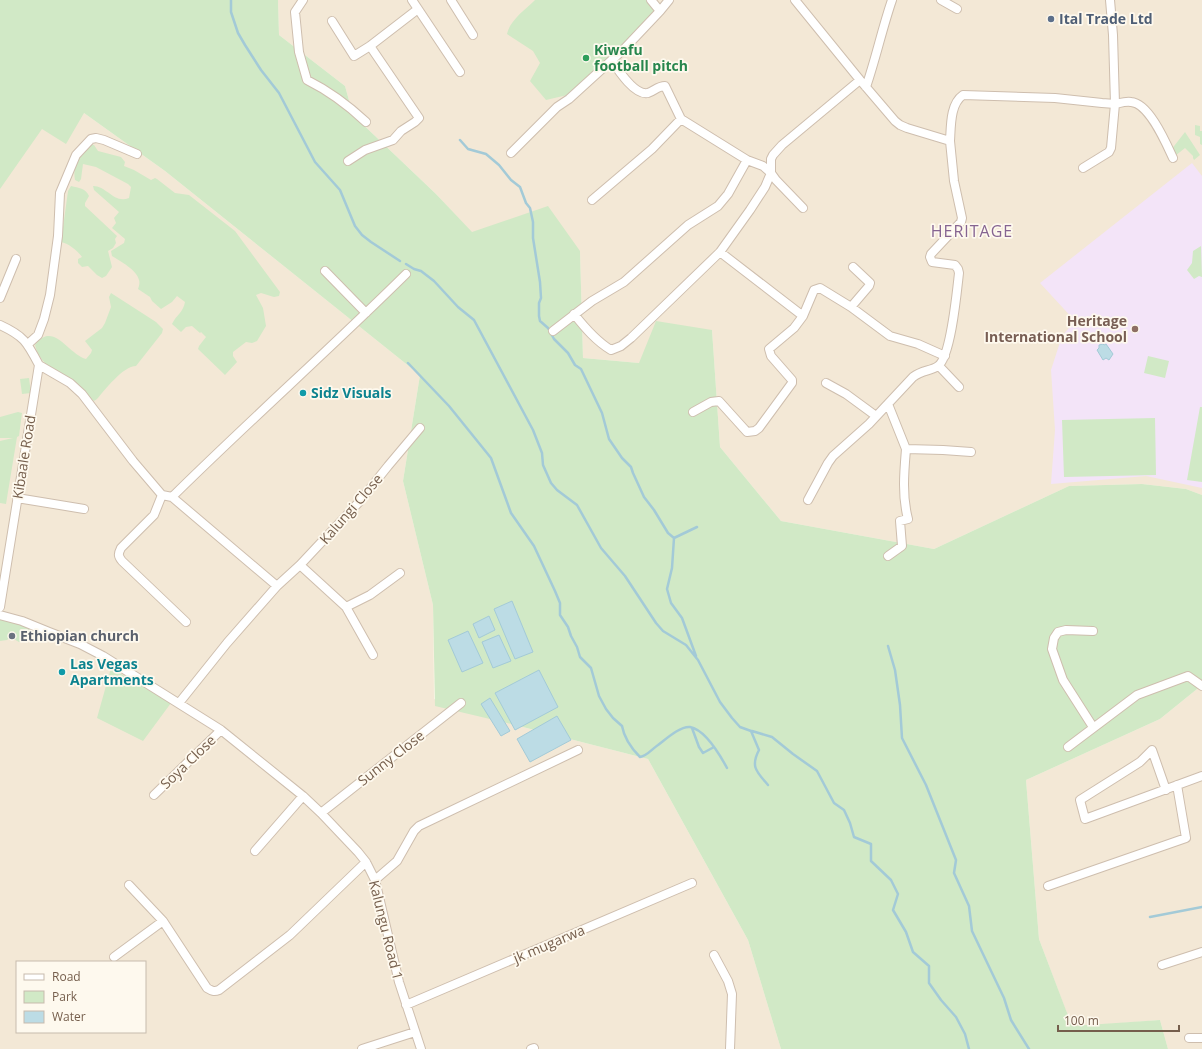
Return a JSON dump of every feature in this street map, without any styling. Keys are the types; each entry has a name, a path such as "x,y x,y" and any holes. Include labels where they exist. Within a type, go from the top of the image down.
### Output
{"street":[{"path":"302,0 295,12 299,52 307,80 337,98 366,122"},
{"path":"412,0 460,72"},
{"path":"450,0 473,35"},
{"path":"651,0 660,11"},
{"path":"511,153 557,108 612,61 669,0"},
{"path":"795,0 860,80 900,125 950,141"},
{"path":"866,87 874,63 885,19 892,0"},
{"path":"941,0 957,9"},
{"path":"1083,168 1109,152 1111,148 1115,104 1113,35 1110,0"},
{"path":"332,21 354,56 370,46 418,9"},
{"path":"348,161 365,150 393,140 401,131 419,118 370,46"},
{"path":"612,61 620,74 639,92 647,93 660,86 665,86 682,119 748,160 763,166 803,208"},
{"path":"574,314 588,332 600,340 605,346 612,350 621,346 655,316 720,252 765,187 771,173 771,159 773,154 793,135 860,80"},
{"path":"808,500 833,456 849,443 919,373 939,366 945,356 951,330 959,273 955,265 932,262 930,257 931,254 961,222 962,218 954,181 950,141 952,116 955,103 958,98 963,95 1055,98 1115,104 1132,102 1139,105 1152,117 1173,158"},
{"path":"592,200 652,149 682,119"},
{"path":"28,344 38,335 44,320 50,295 58,236 60,193 76,155 85,144 91,139 96,138 137,154"},
{"path":"553,331 592,301 624,282 688,226 710,213 718,206 728,194 748,160"},
{"path":"720,252 803,316"},
{"path":"0,298 16,259"},
{"path":"851,307 870,283 853,267"},
{"path":"325,271 366,313"},
{"path":"172,497 228,441 406,274"},
{"path":"693,412 711,402 721,401 747,432 755,431 759,428 792,383 792,380 771,356 769,349 794,328 803,316 814,290 817,288 820,288 851,307 890,336 918,344 945,356"},
{"path":"0,325 21,336 28,344 39,365 70,383 82,394 132,461 162,495 172,497 277,586"},
{"name":"Kibaale Road","path":"0,607 39,365"},
{"path":"939,366 958,387"},
{"path":"826,383 846,394 876,416"},
{"path":"888,404 906,449 904,506 908,519 900,521 902,546 888,556"},
{"name":"Kalungi Close","path":"179,703 227,643 277,586 300,565 360,500 420,428"},
{"path":"906,449 971,452"},
{"path":"162,495 154,515 121,548 118,553 122,561 186,622"},
{"path":"17,498 84,509"},
{"path":"300,565 346,607 373,655"},
{"path":"346,607 370,595 400,573"},
{"name":"Kalungu Road 1","path":"0,615 22,621 80,644 104,656 221,730 303,796 321,813 366,862 375,880 399,982 421,1049"},
{"path":"1093,631 1066,630 1058,632 1054,638 1052,649 1063,680 1093,727"},
{"path":"1068,747 1137,695 1188,676 1202,686"},
{"name":"Sunny Close","path":"321,813 461,703"},
{"name":"Soya Close","path":"154,795 221,730"},
{"path":"375,880 397,861 414,830 419,826 578,750"},
{"path":"1166,790 1152,750 1140,762 1080,800 1085,819 1166,790 1202,776"},
{"path":"1048,886 1186,838 1177,785"},
{"path":"255,851 303,796"},
{"path":"129,885 163,921 207,988 215,992 281,944 366,862"},
{"name":"jk mugarwa","path":"406,1005 692,883"},
{"path":"114,957 163,921"},
{"path":"1162,965 1202,952"},
{"path":"714,955 731,987 730,1049"},
{"path":"362,1049 415,1032"},
{"path":"1189,1038 1202,1038"}],"shaded area":[{"path":"278,0 1202,0 1202,495 1186,489 1142,484 1069,486 934,549 781,521 720,447 712,330 639,363 583,358 580,251 472,233 436,194 353,115 345,86 279,35"},
{"path":"0,8 84,113 165,171 420,375 403,481 433,605 434,699 515,725 648,759 748,940 781,1049 0,1049"},
{"name":"Heritage International School","path":"1192,163 1202,176 1202,488 1146,476 1051,484 1055,430 1051,370 1062,336 1075,321 1040,283"},
{"path":"1202,685 1202,1049 1168,1049 1160,1020 1072,1027 1039,939 1026,780 1160,719"}],"green space":[{"path":"0,0 278,0 279,35 345,86 353,115 436,194 472,232 548,206 580,251 583,358 639,363 656,321 712,330 720,447 781,521 934,549 1069,486 1142,484 1186,489 1202,495 1202,685 1160,719 1026,780 1039,939 1072,1026 1160,1020 1168,1049 781,1049 748,940 648,759 435,706 433,605 403,481 420,375 165,171 84,113 66,144 42,129 0,189"},
{"path":"535,0 648,0 656,12 576,93 546,100 530,81 540,63 533,51 507,34 511,24"},
{"path":"1195,125 1200,126 1200,131 1202,131 1202,145 1200,144 1200,137 1195,135"},
{"path":"1185,132 1200,155 1194,160 1193,156 1185,148 1175,156 1171,150"},
{"path":"91,144 94,145 98,151 121,157 125,162 124,166 151,180 155,178 157,179 175,193 189,195 235,231 280,292 279,296 274,297 261,293 256,295 263,308 266,326 257,341 252,343 246,342 233,352 233,356 237,362 225,375 198,349 206,337 201,332 200,333 192,326 186,327 181,332 172,324 183,309 185,302 177,296 172,302 161,309 152,301 150,297 138,289 138,276 128,266 112,256 111,251 124,243 125,239 112,228 116,223 114,218 119,212 94,190 93,186 102,189 119,199 129,198 131,187 96,167 83,164 81,179 79,182 75,180 74,174 76,164 83,152"},
{"path":"71,186 86,191 89,196 85,206 117,236 115,239 116,243 113,248 108,251 112,267 106,276 102,278 88,266 82,267 78,263 78,259 82,257 70,246 61,242 68,191"},
{"path":"1201,246 1202,277 1199,276 1194,279 1187,270 1192,263 1193,251"},
{"path":"111,293 156,322 163,329 162,333 136,366 131,367 120,374 94,401 47,365 38,353 35,345 42,338 48,336 54,337 79,356 86,359 92,350 85,341 102,328 105,323 111,307 109,297"},
{"path":"1148,356 1169,361 1165,378 1144,373"},
{"path":"29,378 31,393 22,394 20,379"},
{"path":"1200,407 1202,407 1202,482 1187,480"},
{"path":"18,412 22,413 19,436 17,437 6,504 0,503 0,441 13,438 0,438 0,417"},
{"path":"1155,418 1156,475 1064,477 1062,420"},
{"path":"0,619 31,628 25,642 19,642 10,637 7,640 0,641"},
{"path":"111,668 171,703 143,741 97,718"}],"water":[{"path":"1106,344 1113,354 1109,360 1106,358 1103,360 1097,350 1099,345"},
{"path":"512,601 533,652 515,659 494,609"},
{"path":"489,616 495,630 479,638 473,624"},
{"path":"468,631 483,663 462,672 448,640"},
{"path":"499,635 511,661 493,668 482,642"},
{"path":"539,670 558,707 515,730 495,693"},
{"path":"490,698 510,731 501,736 481,704"},
{"path":"557,716 571,740 530,762 517,739"}],"waterway":[{"path":"231,0 231,12 238,33 261,70 279,93 315,162 340,190 355,226 362,235 400,261"},
{"path":"460,140 468,149 486,154 499,165 511,180 520,187 526,203 530,208 533,222 533,238 540,282 540,321 548,328 554,339 568,353 575,365 581,369 602,413 609,439 622,458 631,467 644,497 668,533 674,538"},
{"path":"406,264 421,271 434,281 458,307 474,320 533,430 542,453 543,465 551,483 557,490 577,505 601,548 625,576 656,623 663,631 686,645 698,660 720,702 732,718 740,727 751,731 759,750 755,761 756,769 768,785"},
{"path":"408,363 449,406 491,458 511,513 534,546 560,603 560,615 568,627 580,657 591,668 599,696 606,709 622,726 626,739 634,750 640,757 643,756 669,736 686,727 690,727 696,729 707,738 727,768"},
{"path":"674,538 697,527"},
{"path":"674,538 672,568 667,589 671,603 682,618 696,656"},
{"path":"888,646 895,670 900,705 902,738 926,785 956,860 954,873 969,906 972,931 1004,998 1011,1020 1029,1049"},
{"path":"692,728 699,747 703,753 714,747"},
{"path":"752,731 772,737 817,771 834,803 844,810 854,837 871,844 871,861 891,880 898,894 893,910 906,932 913,952 929,966 929,983 956,1017 965,1034 969,1049"},
{"path":"1150,917 1202,907"}],"place":[{"name":"Ital Trade Ltd","path":"1051,19"},
{"name":"Kiwafu football pitch","path":"586,58"},
{"name":"Heritage International School","path":"1135,329"},
{"name":"Sidz Visuals","path":"303,393"},
{"name":"Ethiopian church","path":"12,636"},
{"name":"Las Vegas Apartments","path":"62,672"}],"district":[{"name":"HERITAGE","path":"972,231"}]}
